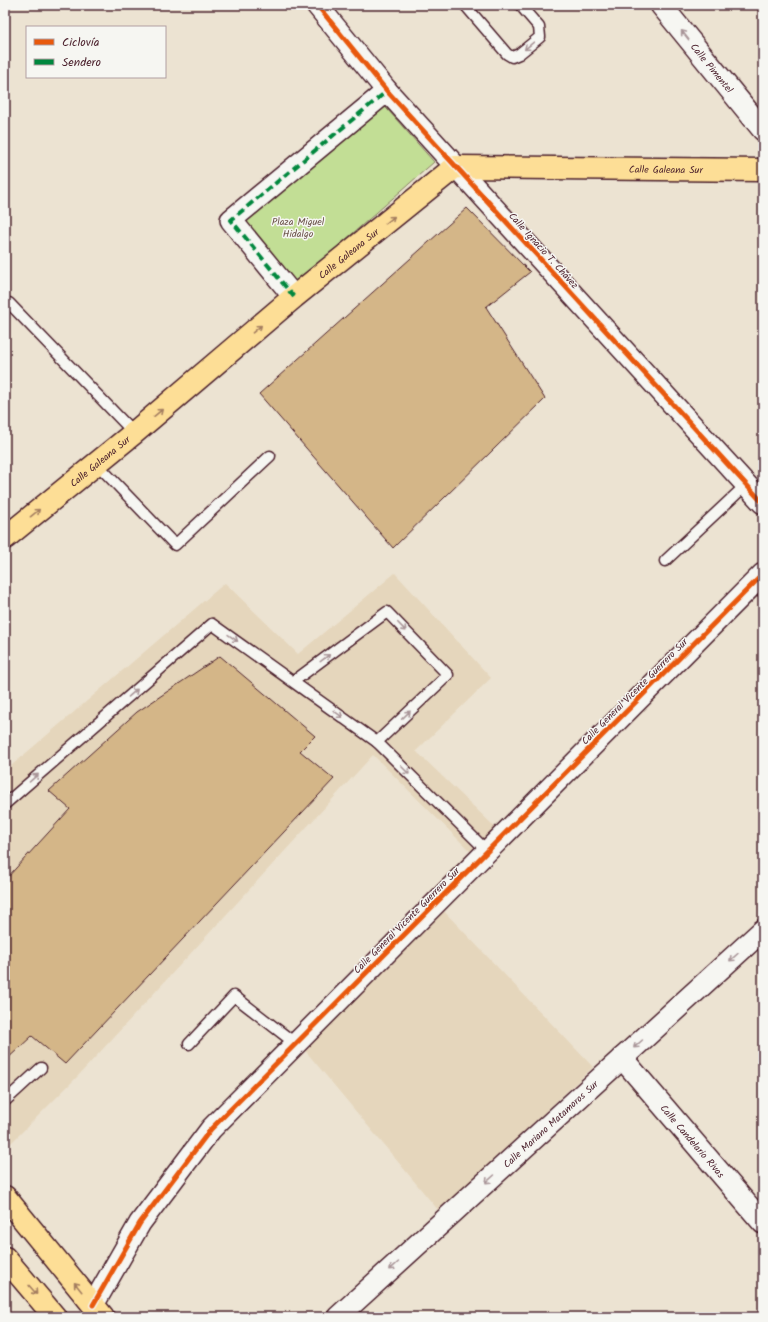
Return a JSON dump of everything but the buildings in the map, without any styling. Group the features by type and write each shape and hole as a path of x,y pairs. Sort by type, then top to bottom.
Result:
{"main road":[{"name":"Calle Galeana Sur","path":"5,538 97,464 294,297 455,167 763,170"},
{"path":"5,1198 98,1311"},
{"path":"5,1258 55,1317"}],"street":[{"name":"Calle Ignacio T. Chávez","path":"317,5 387,91 763,504"},
{"name":"Calle Pimentel","path":"661,5 763,130"},
{"path":"294,297 231,220 387,91"},
{"name":"Calle General Vicente Guerrero Sur","path":"98,1311 140,1224 211,1129 763,574"},
{"name":"Calle Mariano Matamoros Sur","path":"338,1317 622,1058 762,934"},
{"name":"Calle Candelario Rivas","path":"622,1058 763,1223"}],"lane":[{"path":"465,5 507,54 512,57 519,54 540,37 539,27 520,5"},
{"path":"9,303 134,433"},
{"path":"97,464 175,545 270,456"},
{"path":"665,561 746,485"},
{"path":"294,682 387,612 448,676 378,742"},
{"path":"5,804 212,624 378,742 487,851"},
{"path":"189,1044 234,996 296,1044"},
{"path":"5,1101 41,1068"}],"shaded area":[{"path":"395,573 491,678 416,751 497,829 473,854 373,755 78,1076 5,1149 5,771 225,583 298,654"},
{"path":"440,907 593,1067 439,1211 303,1048"}],"green space":[{"name":"Plaza Miguel Hidalgo","path":"380,101 434,162 294,285 240,224"}],"marked path":[{"path":"294,297 231,220 387,91"}],"cycle path":[{"path":"317,5 387,91 763,503"},
{"path":"93,1305 140,1223 211,1129 763,574"}]}
